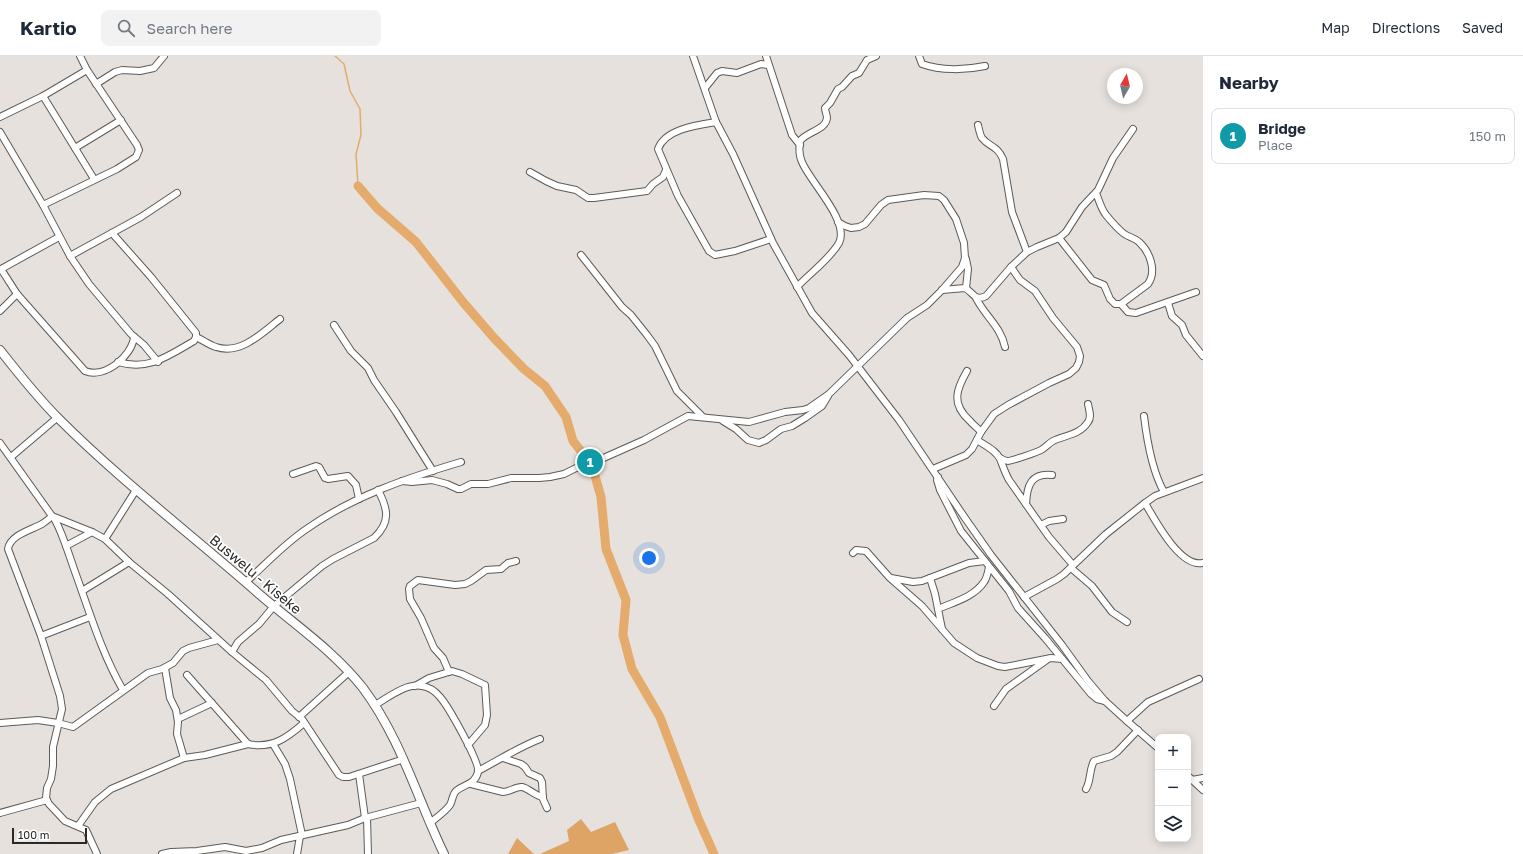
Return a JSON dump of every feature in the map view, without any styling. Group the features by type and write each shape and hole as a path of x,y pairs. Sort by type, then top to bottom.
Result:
{"main road":[{"name":"Buswelu - Kiseke","path":"0,350 58,417 136,490 313,638 348,672 375,705 387,723 404,759 421,803 444,854"}],"street":[{"path":"43,205 117,169 136,157 139,150 137,144 87,70 80,56"},
{"path":"96,84 115,72 122,70 140,71 154,68 164,56"},
{"path":"693,56 716,122 733,154 771,239 812,313 858,367 899,420 965,518 1088,681 1105,701 1155,745"},
{"path":"766,56 792,135 800,145"},
{"path":"797,287 830,254 839,242 841,230 837,216 801,161 800,145 802,138 817,130 826,122 827,117 825,108 835,92 842,87 848,79 858,73 867,60 876,56"},
{"path":"919,56 922,64 933,68 948,69 985,66"},
{"path":"705,88 717,73 722,71 737,73 761,64 768,65"},
{"path":"0,117 43,96 87,70"},
{"path":"43,96 94,179"},
{"path":"75,148 121,120"},
{"path":"716,122 698,124 685,128 660,142 658,149 678,196 711,253 717,256 735,252 771,239"},
{"path":"978,125 983,139 996,148 1003,159 1012,212 1027,252"},
{"path":"976,298 981,299 986,296 1011,267 1027,252 1059,238 1066,232 1082,207 1096,193 1113,158 1134,129"},
{"path":"0,132 43,205 70,256 89,284 134,336 149,350 158,362"},
{"path":"530,172 546,182 556,186 576,190 588,198 594,198 647,191 652,184 663,177 666,170"},
{"path":"70,256 141,217 177,193"},
{"path":"1059,238 1092,280 1104,285 1110,300 1115,304 1121,304 1148,284 1151,280 1152,270 1150,259 1139,242 1123,233 1106,215 1096,193"},
{"path":"838,222 851,228 859,227 865,224 881,205 888,200 924,195 939,196 944,200 956,219 964,243 965,258 968,269 966,288"},
{"path":"112,233 151,277 196,332 194,341 158,362 135,365 118,362"},
{"path":"59,237 0,268 18,294 85,371 97,374 108,370 129,350 133,344 134,336"},
{"path":"581,255 655,346 677,391 704,417"},
{"path":"402,481 412,482 432,480 461,489 471,484 488,484 511,478 550,477 564,474 584,464 599,460 644,440 688,416 749,422 785,412 803,410 829,394 907,318 927,305 962,267 965,258"},
{"path":"933,469 966,455 994,414 1049,383 1069,374 1076,368 1079,362 1080,356 1077,347 1053,318 1035,291 1020,280 1011,267"},
{"path":"942,290 966,288 976,298 986,315 998,330 1003,338 1005,347"},
{"path":"1121,304 1128,312 1132,313 1168,303 1196,292"},
{"path":"0,310 18,294"},
{"path":"1168,303 1172,316 1182,325 1186,335 1203,356"},
{"path":"196,337 217,348 240,346 252,341 280,319"},
{"path":"334,325 351,351 368,368 374,380 433,471"},
{"path":"966,371 957,390 957,402 964,415 981,432"},
{"path":"718,418 736,429 748,440 759,443 766,440 781,429 792,426 805,418 810,413 822,406 829,394"},
{"path":"1000,458 1009,461 1013,460 1039,451 1053,441 1075,433 1090,420 1088,404"},
{"path":"1144,416 1145,431 1156,475 1164,492"},
{"path":"11,457 58,417"},
{"path":"977,440 996,453 1000,458 1004,471 1040,525 1072,567 1092,586 1112,612 1127,622"},
{"path":"0,443 53,517 66,546 90,617 113,673 123,690"},
{"path":"246,582 306,529 331,512 378,490 460,462"},
{"path":"293,474 316,466 320,467 325,478 328,479 348,476 356,485 359,499"},
{"path":"1026,504 1027,488 1032,480 1045,475 1052,475"},
{"path":"938,477 938,484 961,531 1009,591 1018,608 1057,652 1091,694 1097,700 1105,701"},
{"path":"1024,597 1057,579 1072,567 1106,534 1144,503 1164,492 1203,478"},
{"path":"105,539 136,490"},
{"path":"232,652 238,642 259,624 274,606 322,566 379,534 386,520 386,508 378,490"},
{"path":"1144,503 1176,551 1196,564 1203,563"},
{"path":"53,517 92,532 105,539 218,640 266,680 292,711 300,717 339,775 349,777 404,759"},
{"path":"53,517 43,524 19,536 8,545 8,549 41,636 60,696 62,709 53,747 53,766 47,788 47,800 65,821 86,830 97,854"},
{"path":"1040,525 1055,519 1063,518"},
{"path":"66,546 92,532"},
{"path":"853,554 856,550 866,551 890,578 922,606 954,643 977,658 1005,667 1051,658 1062,659"},
{"path":"449,672 443,658 434,648 421,618 410,599 410,586 418,580 455,585 465,584 486,570 501,569 508,563 516,561"},
{"path":"890,578 913,582 922,581 969,563 985,561"},
{"path":"82,591 129,562"},
{"path":"938,609 965,598 978,590 985,581 989,567"},
{"path":"930,578 942,630"},
{"path":"41,636 90,617"},
{"path":"0,723 38,720 73,727 148,673 165,668 173,663 183,651 218,640"},
{"path":"994,706 1006,689 1051,658 1057,652"},
{"path":"165,668 168,691 178,719 177,734 184,758"},
{"path":"300,717 348,672"},
{"path":"415,686 429,678 449,672 456,672 483,683 486,688 487,715 485,725 468,745"},
{"path":"187,675 248,744"},
{"path":"1126,721 1148,702 1199,679"},
{"path":"375,705 403,689 415,686 423,686 428,688 440,697 478,764 478,771 471,784 457,790 448,806 430,823"},
{"path":"178,719 212,703"},
{"path":"78,826 94,802 111,789 184,758 205,755 248,744 273,744 294,732 304,723"},
{"path":"1086,789 1094,761 1111,756 1117,752 1138,730"},
{"path":"478,771 540,738"},
{"path":"273,744 286,764 290,779 301,836 297,854"},
{"path":"504,758 525,766 529,773 540,778 542,782 543,797 547,808"},
{"path":"359,774 366,818 368,854"},
{"path":"1191,778 1203,778"},
{"path":"1191,779 1203,790"},
{"path":"471,784 503,792 508,792 518,787 543,797"},
{"path":"0,813 47,800"},
{"path":"162,854 225,847 246,851 262,848 281,840 348,825 366,818 421,803"}],"shaded area":[{"path":"581,819 591,832 615,822 629,850 612,854 540,854 569,841 567,830"},
{"path":"517,838 534,854 508,854"}],"waterway":[{"path":"335,56 344,64 350,91 360,109 361,135 356,154 358,186"},
{"path":"358,186 377,208 416,242 463,302 494,338 524,369 545,386 566,417 573,441 592,465 601,497 606,549 626,600 623,635 632,669 660,717 698,818 714,854"}],"place":[{"name":"Bridge","path":"590,462"}]}
